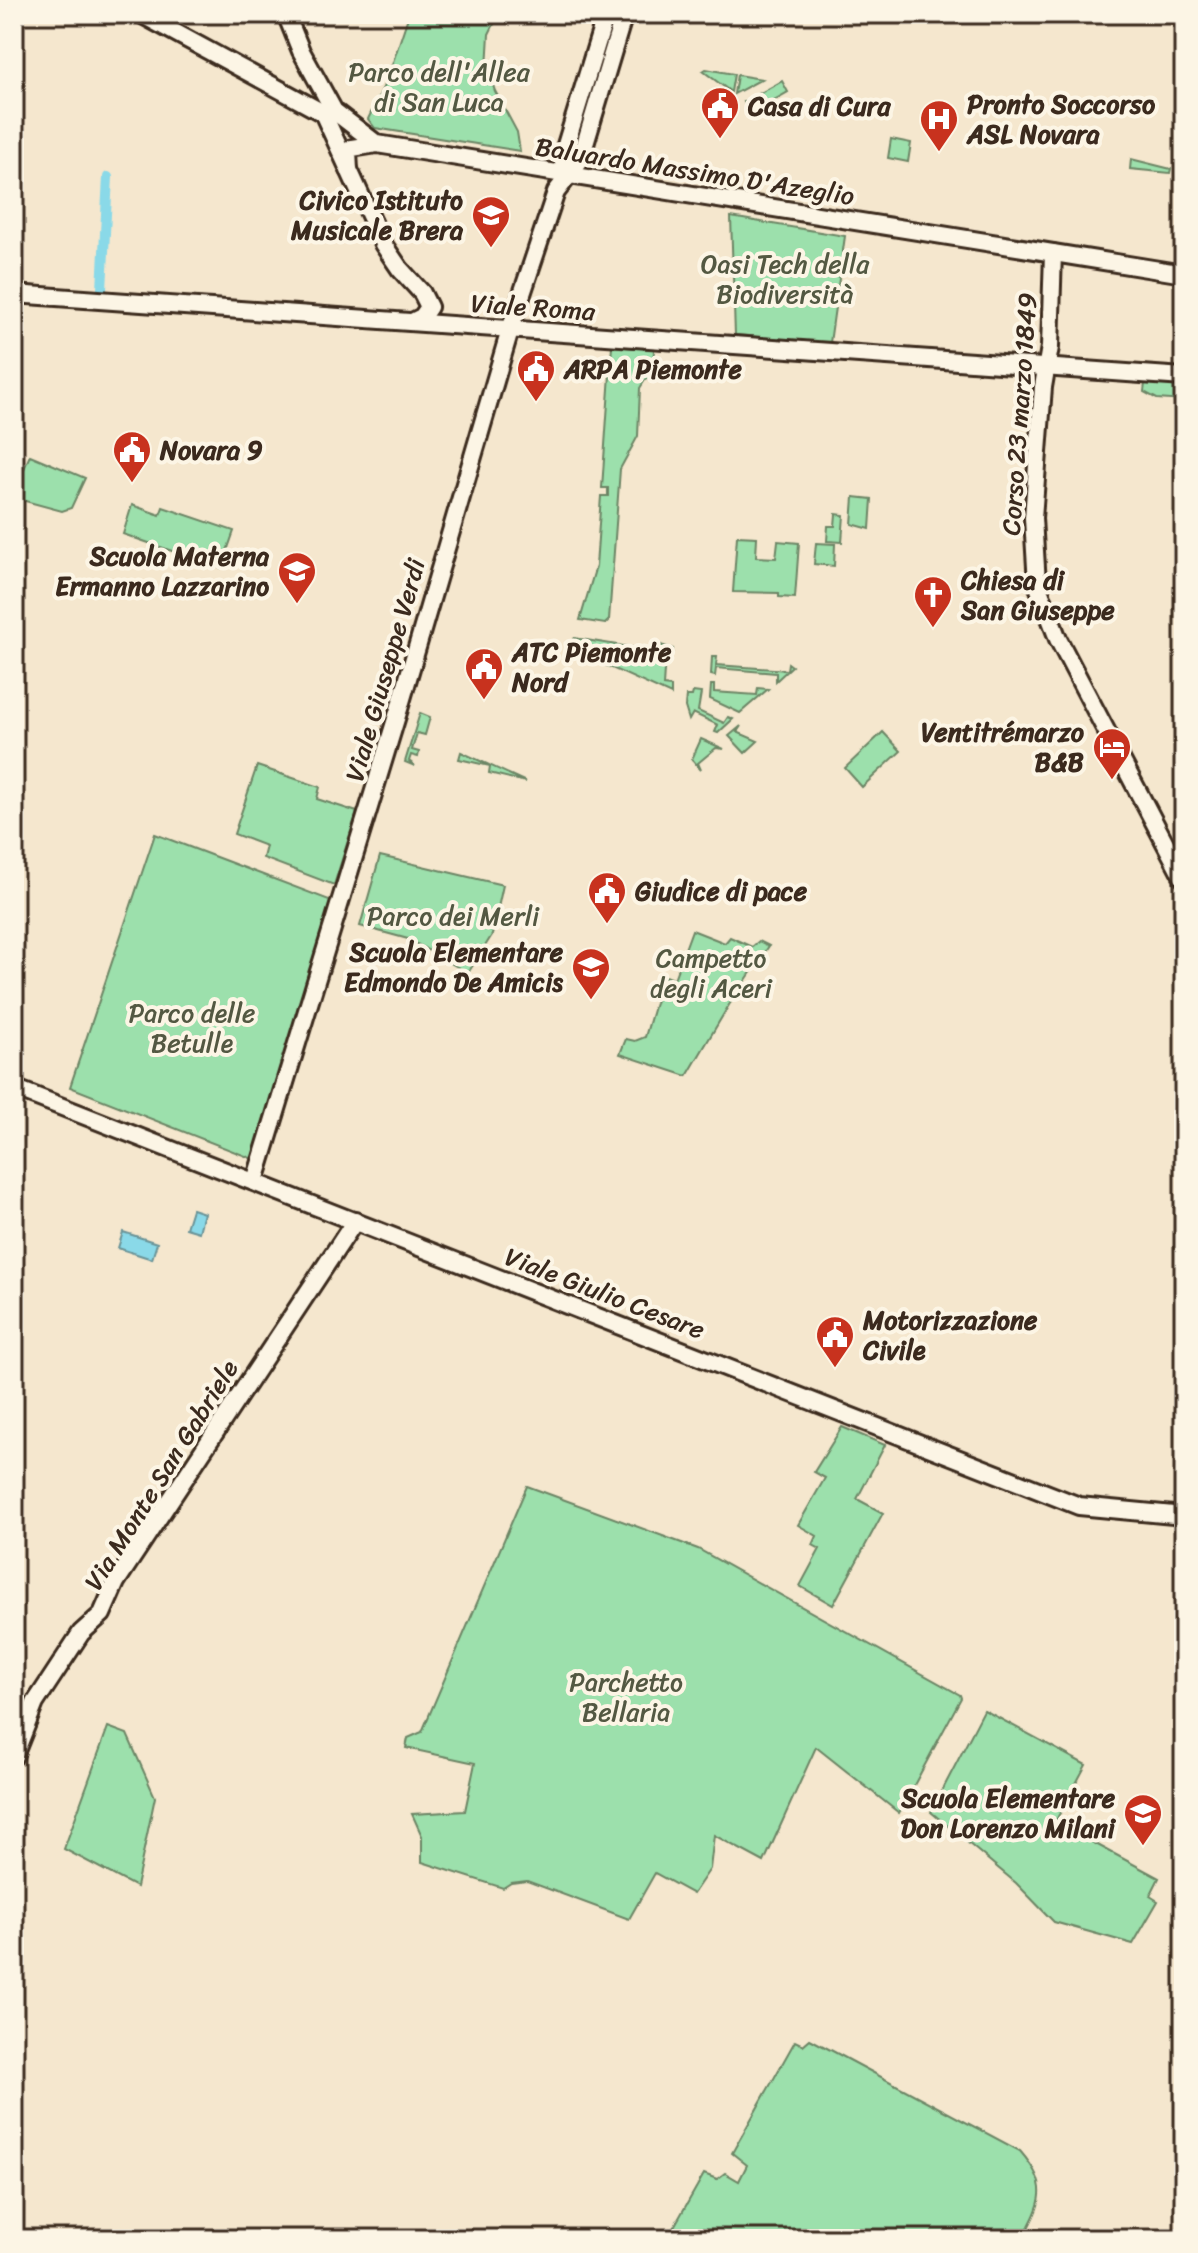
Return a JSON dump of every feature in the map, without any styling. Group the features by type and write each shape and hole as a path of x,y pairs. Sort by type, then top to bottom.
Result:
{"street":[{"path":"141,14 323,113 383,244 422,293 429,307 412,322"},
{"path":"286,14 301,51 334,111 377,144"},
{"path":"566,176 562,158 606,14"},
{"name":"Viale Giuseppe Verdi","path":"255,1181 385,757 510,330 556,192 579,162 624,14"},
{"path":"570,132 579,140 587,137"},
{"path":"349,170 348,152 352,148 377,144"},
{"name":"Baluardo Massimo D'Azeglio","path":"377,144 1184,274"},
{"name":"Corso 23 marzo 1849","path":"1053,253 1048,368 1043,387 1033,518 1037,584 1058,639 1184,879"},
{"path":"422,293 435,300 453,326"},
{"name":"Viale Roma","path":"14,294 1184,377"},
{"name":"Viale Giulio Cesare","path":"14,1088 1079,1506 1184,1516"},
{"name":"Via Monte San Gabriele","path":"14,1756 35,1703 81,1633 102,1614 116,1582 355,1221"}],"green space":[{"name":"Parco dell'Allea di San Luca","path":"409,14 499,14 489,34 487,68 495,91 517,132 520,151 375,128 368,119 388,77"},
{"path":"703,71 734,74 731,92"},
{"path":"737,75 762,79 734,94"},
{"path":"782,81 788,92 760,108 757,104 748,109 744,102"},
{"path":"891,139 911,143 908,162 888,158"},
{"path":"1131,159 1171,169 1170,173 1130,169"},
{"name":"Oasi Tech della Biodiversità","path":"731,217 845,236 830,343 735,335"},
{"path":"612,346 654,349 653,374 696,377 695,380 652,377 645,380 640,388 638,436 620,469 609,620 605,624 580,620 596,566 601,496 608,496 608,488 602,488"},
{"path":"1145,383 1184,386 1184,401 1157,399 1144,392"},
{"path":"30,455 85,478 71,508 62,511 14,498"},
{"path":"854,497 872,499 870,529 852,524"},
{"path":"132,505 160,515 163,507 234,531 221,568 123,534"},
{"path":"836,514 844,515 842,542 827,541 828,526 835,526"},
{"path":"737,536 757,537 756,557 776,558 778,541 799,543 795,598 779,597 779,593 733,592"},
{"path":"816,543 835,544 834,566 814,564"},
{"path":"574,638 660,652 661,645 673,649 672,654 665,654 663,686 671,687 671,695 572,650"},
{"path":"712,657 717,657 716,665 787,670 788,663 792,666 776,681 776,673 716,668 715,676 711,675"},
{"path":"711,685 714,685 714,692 757,695 758,688 768,689 740,713 710,699"},
{"path":"693,692 701,693 698,711 724,723 728,717 733,719 718,733 715,732 718,725 693,713 689,720 686,696 692,696"},
{"path":"420,713 430,717 425,735 417,733 412,750 419,752 418,757 411,755 409,761 415,766 405,762"},
{"path":"741,726 737,732 758,741 745,753 729,736"},
{"path":"883,732 901,751 862,787 845,768"},
{"path":"701,739 724,749 716,748 698,763 701,770 692,759"},
{"path":"461,752 526,782 489,773 490,766 459,759"},
{"path":"257,766 320,787 317,799 357,812 334,885 263,858 266,846 234,834"},
{"name":"Parco delle Betulle","path":"155,834 332,901 253,1159 70,1087"},
{"name":"Parco dei Merli","path":"380,856 503,885 492,935 468,973 408,939 360,926"},
{"name":"Campetto degli Aceri","path":"692,930 725,943 730,937 752,947 759,941 769,946 687,1076 620,1054 626,1039 635,1041 645,1037 660,986 665,976 674,979"},
{"path":"842,1427 885,1445 857,1499 883,1513 833,1605 800,1586 820,1549 813,1545 817,1536 798,1525 825,1478 814,1472"},
{"name":"Parchetto Bellaria","path":"527,1486 698,1549 960,1695 899,1813 816,1747 764,1862 714,1835 710,1869 693,1894 655,1873 629,1919 527,1881 511,1883 503,1888 422,1862 422,1836 412,1814 465,1811 475,1763 406,1748 408,1738 422,1732"},
{"path":"984,1710 1086,1765 1055,1822 1159,1878 1150,1896 1158,1901 1133,1944 1054,1922 1016,1883 931,1812"},
{"path":"108,1727 127,1734 155,1797 136,1887 64,1849"},
{"path":"810,2039 1020,2151 1036,2174 1040,2194 1035,2214 1022,2239 667,2239 704,2174 717,2179 725,2173 739,2181 747,2165 732,2153 795,2041 803,2045"}],"water":[{"path":"192,1209 204,1213 199,1232 186,1228"},
{"path":"123,1232 157,1243 152,1259 118,1248"}],"waterway":[{"path":"102,289 108,177"}],"place":[{"name":"Casa di Cura","path":"720,140"},
{"name":"Pronto Soccorso ASL Novara","path":"939,153"},
{"name":"Civico Istituto Musicale Brera","path":"491,249"},
{"name":"ARPA Piemonte","path":"536,403"},
{"name":"Novara 9","path":"132,484"},
{"name":"Scuola Materna Ermanno Lazzarino","path":"297,605"},
{"name":"Chiesa di San Giuseppe","path":"933,629"},
{"name":"ATC Piemonte Nord","path":"484,701"},
{"name":"Ventitrémarzo B&B","path":"1112,781"},
{"name":"Giudice di pace","path":"607,925"},
{"name":"Scuola Elementare Edmondo De Amicis","path":"591,1001"},
{"name":"Motorizzazione Civile","path":"835,1369"},
{"name":"Scuola Elementare Don Lorenzo Milani","path":"1143,1847"}]}
